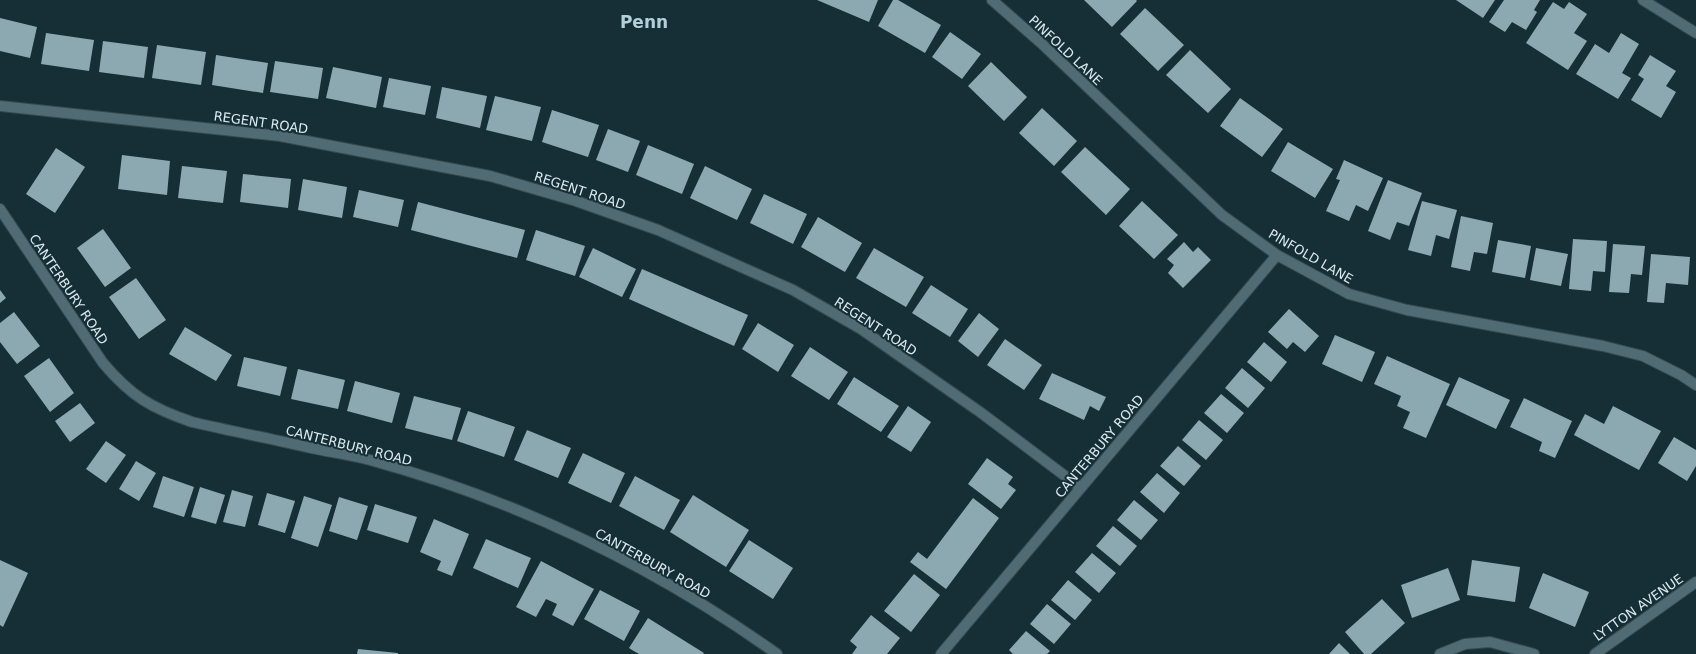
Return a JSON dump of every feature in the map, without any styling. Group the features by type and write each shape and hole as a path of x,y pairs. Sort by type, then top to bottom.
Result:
{"street":[{"name":"PINFOLD LANE","path":"992,0 1041,43 1222,215 1277,255 1349,294 1407,310 1603,346 1643,356 1681,375 1696,385"},
{"path":"1643,0 1696,33"},
{"name":"REGENT ROAD","path":"0,106 280,136 490,176 591,207 658,230 800,294 861,329 980,412 1081,488"},
{"name":"CANTERBURY ROAD","path":"0,209 102,363 119,382 138,398 164,413 192,422 369,460 422,476 556,526 648,572 738,626 777,654"},
{"name":"CANTERBURY ROAD","path":"941,654 1277,255"},
{"name":"LYTTON AVENUE","path":"1595,654 1696,582"},
{"path":"1440,654 1465,644 1490,642 1534,654"}],"building":[{"path":"817,0 878,0 869,22"},
{"path":"893,0 898,0 941,25 925,53 878,26"},
{"path":"1084,0 1136,0 1137,1 1112,27"},
{"path":"1456,0 1495,0 1483,18"},
{"path":"1504,0 1540,0 1534,10 1537,12 1526,30 1512,22 1505,32 1489,22"},
{"path":"1553,2 1564,9 1569,2 1587,14 1574,33 1587,41 1568,70 1526,43"},
{"path":"1145,8 1184,45 1158,71 1120,34"},
{"path":"0,18 37,27 30,58 0,51"},
{"path":"950,32 981,54 962,79 932,57"},
{"path":"46,33 94,40 89,71 41,64"},
{"path":"1621,33 1639,44 1622,73 1631,78 1618,99 1576,74 1595,44 1609,53"},
{"path":"103,41 148,47 144,78 99,72"},
{"path":"157,45 206,52 201,85 152,78"},
{"path":"1190,50 1231,89 1208,113 1166,75"},
{"path":"216,55 268,63 263,93 212,85"},
{"path":"1650,55 1676,71 1666,86 1676,92 1661,118 1631,100 1644,79 1638,75"},
{"path":"275,61 323,68 318,99 270,92"},
{"path":"991,62 1027,97 1004,121 968,86"},
{"path":"333,67 382,77 376,108 326,98"},
{"path":"389,78 431,86 425,115 383,107"},
{"path":"442,87 487,96 480,128 436,118"},
{"path":"495,96 541,107 532,141 486,130"},
{"path":"1240,98 1283,129 1262,157 1220,126"},
{"path":"1042,108 1077,141 1054,166 1019,133"},
{"path":"552,110 599,125 588,157 542,142"},
{"path":"608,129 640,141 628,172 596,160"},
{"path":"1288,142 1333,169 1315,198 1271,171"},
{"path":"648,145 694,164 682,194 636,175"},
{"path":"1085,147 1130,189 1106,215 1061,172"},
{"path":"56,148 85,167 55,213 26,194"},
{"path":"122,155 170,161 167,195 118,189"},
{"path":"1344,160 1383,178 1368,211 1356,205 1349,221 1326,211 1340,180 1336,179"},
{"path":"182,166 227,171 223,203 178,198"},
{"path":"705,166 752,189 737,220 690,198"},
{"path":"243,174 291,179 288,208 240,202"},
{"path":"303,179 347,187 342,218 298,210"},
{"path":"1388,180 1422,193 1409,226 1397,222 1390,240 1368,231"},
{"path":"359,190 404,200 398,227 353,217"},
{"path":"764,194 807,214 793,244 750,223"},
{"path":"1142,201 1178,235 1154,259 1119,226"},
{"path":"1422,201 1457,210 1449,239 1436,235 1431,256 1408,250"},
{"path":"418,202 525,230 517,258 411,230"},
{"path":"1461,216 1493,223 1487,254 1474,252 1470,271 1451,267"},
{"path":"818,217 862,243 845,272 801,247"},
{"path":"103,229 131,268 105,287 77,248"},
{"path":"536,230 585,246 575,276 526,260"},
{"path":"1573,239 1607,241 1605,272 1593,271 1591,291 1569,289"},
{"path":"1498,240 1531,246 1525,278 1492,272"},
{"path":"1184,242 1193,252 1198,247 1211,260 1183,288 1168,273 1174,265 1167,259"},
{"path":"1613,244 1645,246 1642,275 1631,274 1629,293 1609,292"},
{"path":"593,248 636,269 622,297 579,277"},
{"path":"874,248 924,277 906,307 856,278"},
{"path":"1536,248 1568,254 1561,286 1530,280"},
{"path":"1651,254 1690,257 1688,285 1666,283 1664,303 1647,302"},
{"path":"642,269 748,315 734,346 629,299"},
{"path":"136,278 166,320 139,339 109,297"},
{"path":"931,285 968,309 950,337 912,313"},
{"path":"0,290 6,298 0,303"},
{"path":"1289,309 1319,336 1305,352 1293,342 1287,349 1268,332"},
{"path":"14,312 40,346 17,364 0,342 0,323"},
{"path":"979,313 999,329 978,357 958,341"},
{"path":"758,323 794,345 778,372 742,349"},
{"path":"185,327 232,355 216,381 169,354"},
{"path":"1335,335 1375,352 1362,382 1322,364"},
{"path":"1005,339 1042,365 1024,390 987,365"},
{"path":"1264,342 1287,362 1271,382 1247,362"},
{"path":"810,347 848,372 829,400 791,376"},
{"path":"1387,356 1450,384 1426,438 1403,428 1410,412 1397,406 1401,396 1374,384"},
{"path":"244,357 287,367 280,396 237,386"},
{"path":"49,358 74,393 50,412 24,376"},
{"path":"1242,368 1265,388 1248,408 1225,388"},
{"path":"298,369 345,380 338,409 291,399"},
{"path":"1052,373 1106,397 1099,411 1090,406 1084,420 1039,399"},
{"path":"854,377 899,406 881,432 837,404"},
{"path":"1459,377 1510,400 1496,429 1446,405"},
{"path":"355,381 400,393 392,423 347,411"},
{"path":"1221,394 1244,413 1227,433 1204,413"},
{"path":"414,396 461,408 452,440 405,428"},
{"path":"1524,398 1572,421 1555,458 1539,451 1542,442 1510,427"},
{"path":"80,403 95,423 70,442 55,421"},
{"path":"908,406 931,422 911,452 887,437"},
{"path":"1613,406 1661,431 1639,470 1574,435 1585,414 1604,424"},
{"path":"468,411 515,427 504,457 457,441"},
{"path":"1199,420 1223,440 1206,460 1182,440"},
{"path":"527,430 571,448 558,478 514,460"},
{"path":"1674,437 1696,450 1696,466 1687,481 1658,463"},
{"path":"106,441 126,455 106,483 86,469"},
{"path":"1178,446 1201,466 1184,486 1160,466"},
{"path":"583,453 625,473 611,503 568,483"},
{"path":"987,458 1013,477 1008,484 1016,490 1001,509 968,484"},
{"path":"136,461 156,473 139,501 119,489"},
{"path":"1157,473 1180,493 1164,513 1140,492"},
{"path":"163,476 194,487 184,517 153,507"},
{"path":"635,476 680,500 664,530 619,506"},
{"path":"200,487 225,495 216,524 191,517"},
{"path":"232,490 253,496 245,527 223,522"},
{"path":"267,493 295,501 285,533 258,525"},
{"path":"693,495 749,530 726,567 670,532"},
{"path":"304,496 332,505 318,547 291,538"},
{"path":"339,497 368,506 357,540 329,531"},
{"path":"973,498 999,518 946,589 910,562 918,552 927,559"},
{"path":"1134,500 1158,520 1141,540 1117,520"},
{"path":"375,504 417,517 408,543 367,530"},
{"path":"434,519 469,534 452,576 437,570 441,561 420,552"},
{"path":"1113,526 1137,546 1120,566 1096,546"},
{"path":"486,539 531,558 518,588 473,568"},
{"path":"749,540 793,568 773,599 729,571"},
{"path":"1092,553 1116,573 1099,593 1075,572"},
{"path":"0,560 28,573 3,627 0,625"},
{"path":"1472,560 1520,567 1515,602 1467,595"},
{"path":"541,561 594,589 573,626 552,615 557,604 546,599 536,617 516,607"},
{"path":"1448,568 1460,600 1412,618 1401,585"},
{"path":"1543,573 1589,592 1575,627 1529,608"},
{"path":"914,574 940,595 911,632 884,611"},
{"path":"1068,580 1092,600 1075,620 1051,600"},
{"path":"600,590 640,611 624,641 584,619"},
{"path":"1382,599 1405,623 1371,654 1364,654 1345,632"},
{"path":"1047,604 1071,624 1054,644 1030,624"},
{"path":"871,615 900,638 887,654 852,654 857,647 850,641"},
{"path":"648,618 704,653 639,654 632,650 629,648"},
{"path":"1026,631 1050,651 1047,654 1013,654 1009,650"},
{"path":"1339,643 1350,654 1329,654"},
{"path":"358,649 398,653 398,654 357,654"}],"district":[{"name":"Penn","path":"644,22"}]}
